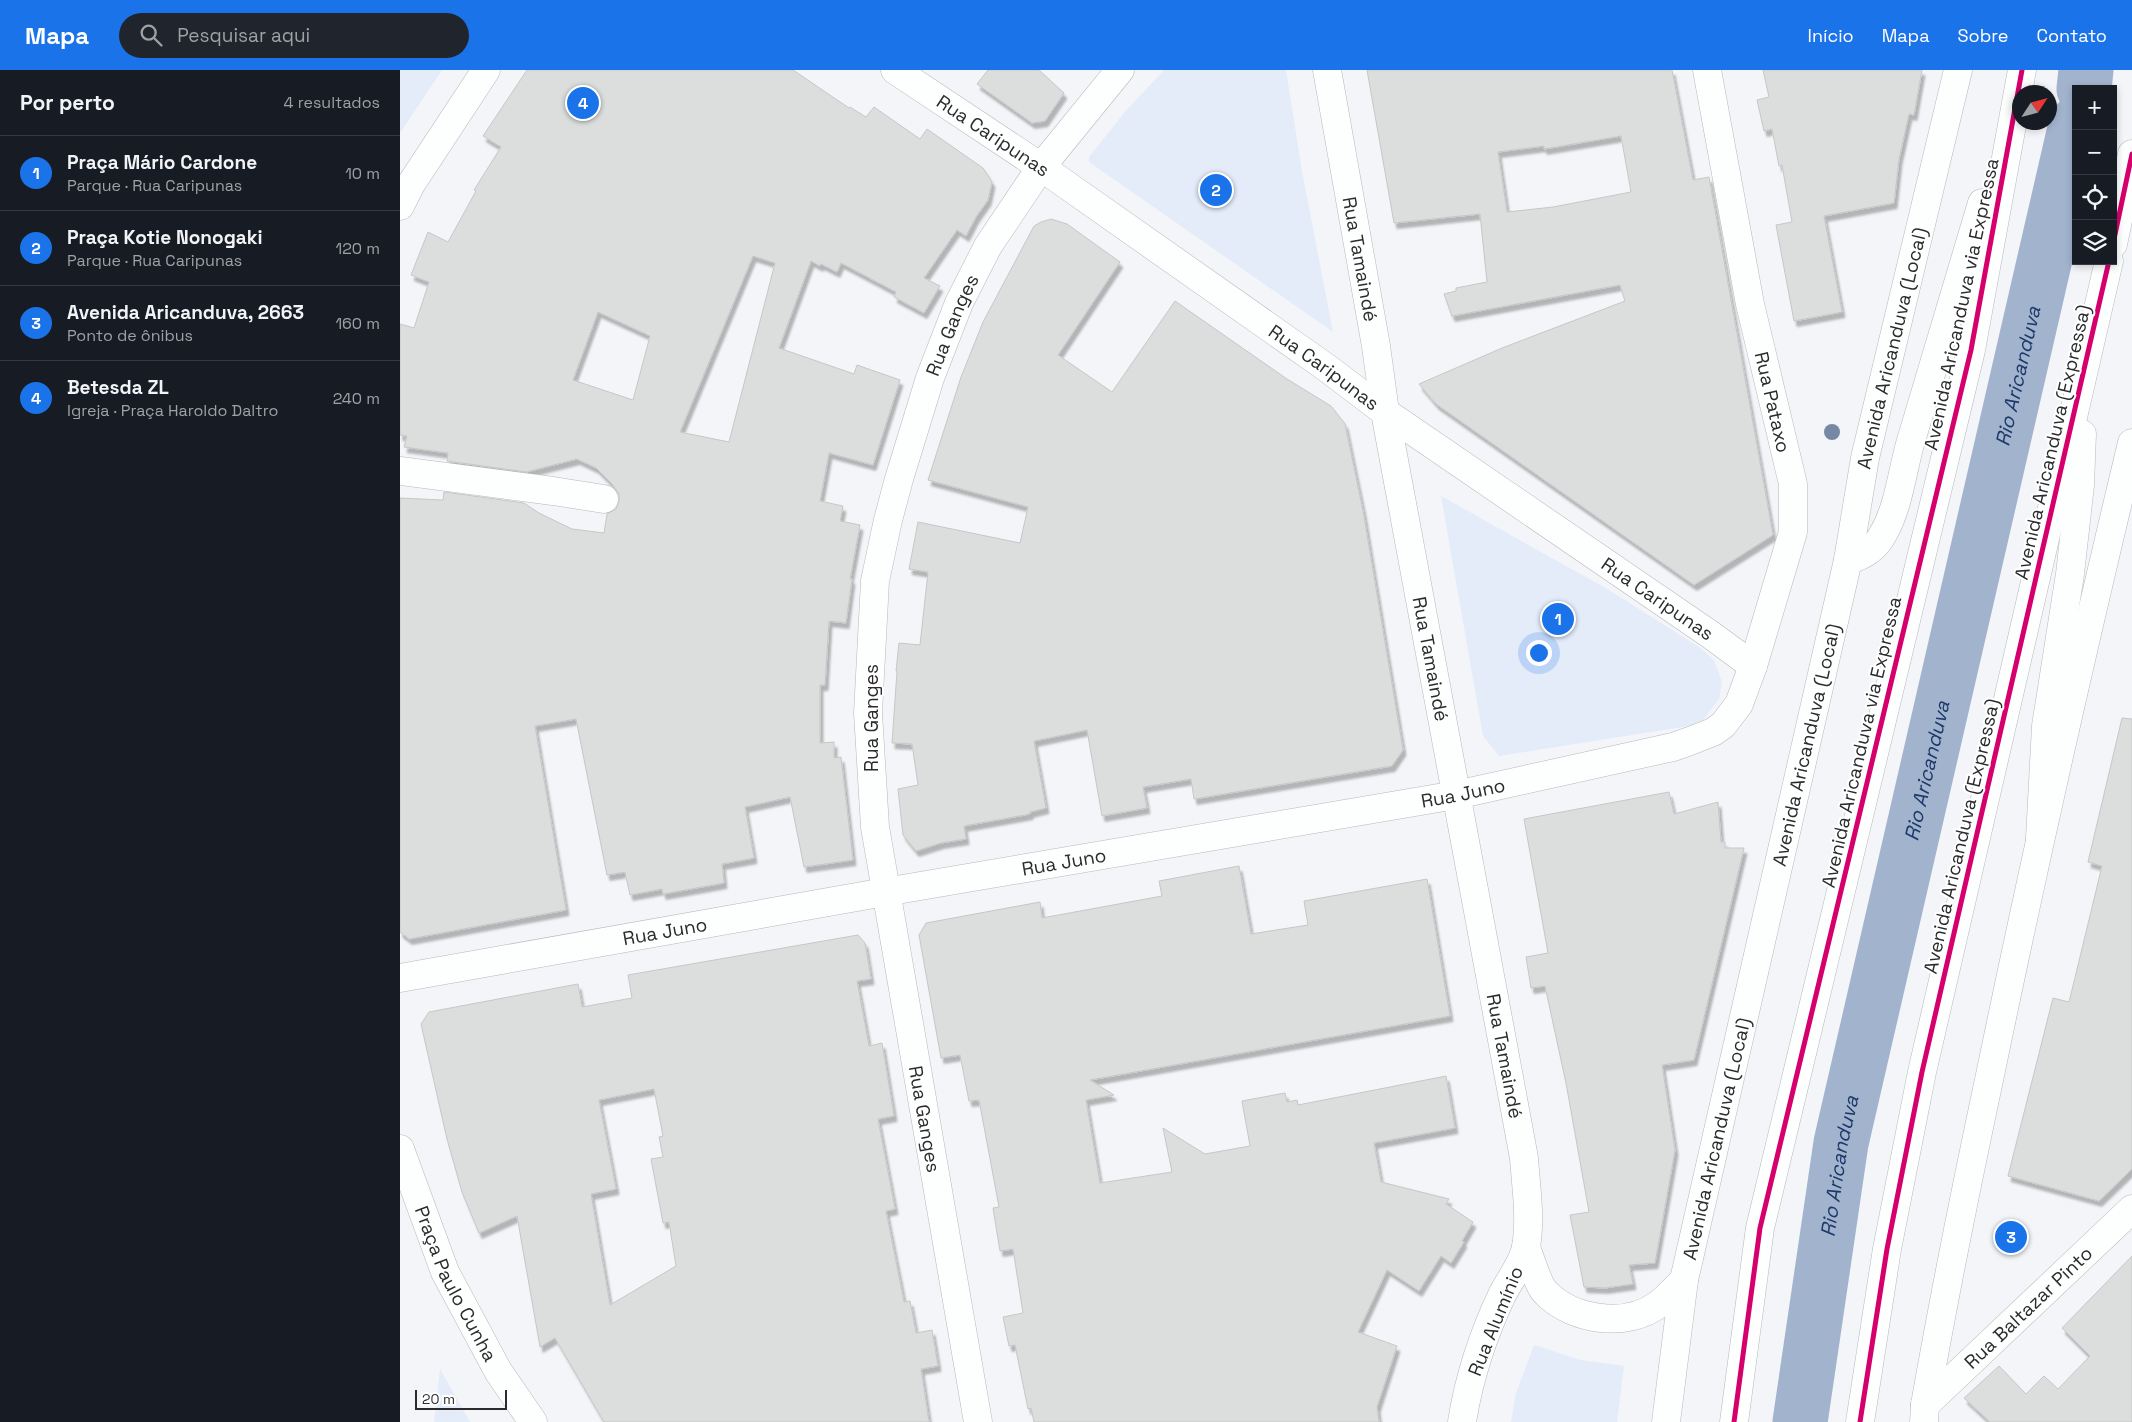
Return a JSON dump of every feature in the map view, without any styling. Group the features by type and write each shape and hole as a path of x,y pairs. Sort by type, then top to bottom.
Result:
{"main road":[{"path":"400,206 416,176 486,70"},
{"name":"Rua Caripunas","path":"895,70 1041,167 1326,368 1384,412 1711,635 1753,666"},
{"name":"Rua Ganges","path":"978,1422 874,827 868,712 875,581 888,520 930,378 959,303 988,246 1041,167 1120,70"},
{"name":"Rua Tamaindé","path":"1327,70 1374,337 1384,412 1442,711 1524,1158 1528,1208 1526,1248"},
{"name":"Rua Pataxo","path":"1707,70 1750,304 1793,484 1793,532 1753,666 1739,704 1722,725"},
{"name":"Avenida Aricanduva (Local)","path":"1666,1422 1684,1280 1848,560 1865,458 1958,70"},
{"path":"1848,560 1865,554 1872,549 1884,534 1893,514 1906,460 2021,74"},
{"name":"Avenida Aricanduva via Expressa","path":"1734,1422 1760,1228 1971,350 2021,74"},
{"path":"2117,225 2132,154"},
{"name":"Avenida Aricanduva (Expressa)","path":"1860,1422 1887,1249 1922,1072 2108,265"},
{"path":"2040,838 2046,726 2061,638 2080,485 2084,372"},
{"path":"1924,1413 1946,1285 2040,838 2070,700 2132,443"},
{"path":"400,471 604,499"},
{"name":"Rua Juno","path":"400,978 885,892 1456,795 1673,747 1713,732 1722,725"},
{"name":"Praça Paulo Cunha","path":"400,1206 401,1153"},
{"name":"Praça Paulo Cunha","path":"401,1153 445,1272 498,1371 533,1422"},
{"name":"Rua Baltazar Pinto","path":"1924,1413 2132,1208"},
{"name":"Rua Alumínio","path":"1526,1248 1544,1292 1566,1308 1596,1318 1629,1318 1658,1305 1684,1280"},
{"name":"Rua Alumínio","path":"1462,1422 1467,1389 1484,1336 1502,1294 1526,1248"}],"shaded area":[{"path":"400,70 442,70 400,133"},
{"path":"1164,70 1286,70 1302,171 1333,332 1089,162 1089,157 1124,113"},
{"path":"1441,496 1609,590 1699,647 1714,660 1722,682 1719,699 1703,720 1689,726 1499,756 1483,736"},
{"path":"1534,1345 1581,1360 1624,1366 1617,1422 1511,1422 1516,1393"},
{"path":"440,1369 470,1422 434,1422"}],"building":[{"path":"527,70 793,70 849,108 866,117 874,107 920,139 927,129 983,168 992,182 988,200 966,236 957,230 924,278 940,286 924,313 894,297 896,292 841,263 837,272 811,261 779,348 854,374 857,365 900,380 873,465 829,453 820,501 843,506 840,521 860,525 850,579 852,579 846,623 829,621 825,685 820,685 820,743 834,742 834,758 841,757 853,860 804,867 790,797 745,807 754,858 722,864 724,883 663,894 662,889 630,895 625,872 607,875 576,719 535,726 566,910 409,939 400,932 400,498 443,500 444,492 524,503 539,513 572,529 604,533 607,514 616,509 619,501 619,494 613,485 596,468 577,459 526,472 447,461 448,453 404,447 407,436 400,435 400,324 414,328 429,282 411,275 428,232 448,242 476,191 474,190 501,147 483,136","holes":["753,256 775,263 729,442 680,432","598,312 650,336 633,400 573,380"]},
{"path":"988,70 1039,70 1064,93 1045,121 1032,123 977,84"},
{"path":"1367,70 1672,70 1693,180 1709,177 1773,535 1694,585 1436,404 1419,384 1502,348 1625,301 1620,285 1452,316 1444,294 1456,291 1456,288 1487,282 1480,214 1394,223","holes":["1621,136 1631,192 1553,207 1507,212 1498,152 1544,146 1544,149"]},
{"path":"1763,70 1922,70 1914,115 1909,114 1899,159 1894,203 1824,216 1842,312 1794,321 1776,225 1792,222 1782,165 1779,166 1772,129 1764,131 1757,100 1769,97"},
{"path":"1051,219 1067,224 1120,262 1058,355 1112,392 1175,301 1287,379 1331,406 1345,424 1363,511 1403,750 1392,766 1194,799 1191,779 1143,787 1147,808 1102,816 1087,730 1034,741 1046,808 1030,812 1030,814 964,826 966,839 941,843 916,851 903,835 898,789 918,785 912,744 892,743 899,643 920,645 928,572 909,569 918,522 1020,543 1028,507 928,480 961,377 983,322 1034,226"},
{"path":"2122,718 2132,719 2132,1169 2099,1201 2008,1176 2053,998 2069,1002 2102,866 2088,862"},
{"path":"1669,792 1674,814 1718,802 1721,842 1725,842 1725,848 1744,848 1694,1060 1662,1065 1675,1150 1655,1263 1629,1265 1633,1284 1605,1288 1584,1287 1570,1215 1589,1212 1566,1083 1545,986 1531,988 1526,957 1548,953 1524,819"},
{"path":"1239,866 1251,934 1308,925 1304,901 1427,879 1450,1016 1090,1080 1114,1095 1086,1100 1100,1183 1172,1172 1163,1128 1205,1154 1250,1146 1242,1101 1285,1093 1287,1102 1297,1100 1298,1105 1446,1076 1455,1128 1374,1143 1381,1182 1449,1199 1446,1204 1473,1222 1462,1241 1464,1242 1451,1263 1441,1256 1419,1291 1387,1270 1358,1332 1397,1346 1377,1407 1379,1422 1034,1422 1031,1408 1028,1409 1015,1345 1009,1346 1003,1317 1023,1313 1013,1249 1000,1251 993,1208 999,1207 979,1100 969,1101 960,1055 941,1058 919,935 926,923 1040,902 1042,918 1162,896 1159,881"},
{"path":"858,935 865,943 871,979 857,981 869,1046 882,1043 894,1116 878,1119 895,1209 886,1211 904,1302 910,1301 916,1333 932,1330 938,1366 921,1369 929,1422 604,1422 555,1338 540,1347 517,1216 479,1233 462,1192 447,1139 421,1024 429,1012 578,984 582,1007 632,998 628,975","holes":["654,1089 663,1136 659,1137 663,1157 651,1159 663,1223 669,1222 676,1266 610,1305 591,1194 616,1189 599,1100"]},
{"path":"2132,1256 2132,1422 1990,1422 1964,1398 1999,1366 2026,1394 2044,1376 2058,1389 2090,1356 2062,1328"}],"waterway":[{"name":"Rio Aricanduva","path":"2084,85 2086,70"},
{"name":"Rio Aricanduva","path":"1800,1422 1841,1143 2075,130"}],"cycle path":[{"path":"1734,1422 1760,1228 1971,350 2022,70"},
{"path":"2117,225 2132,154"},
{"path":"1860,1422 1887,1249 1922,1072 2108,265"}],"place":[{"name":"Betesda ZL","path":"583,103"},
{"name":"Praça Kotie Nonogaki","path":"1216,190"},
{"name":"Praça Mário Cardone","path":"1558,619"},
{"name":"Avenida Aricanduva, 2663","path":"2011,1237"}]}
